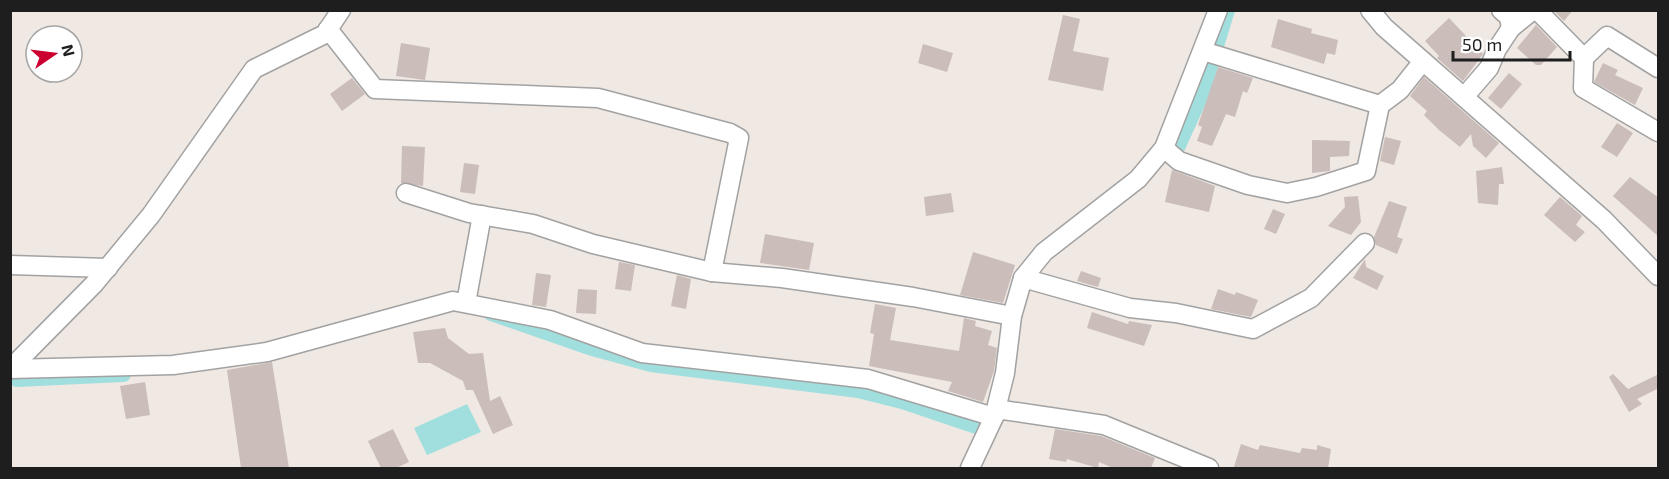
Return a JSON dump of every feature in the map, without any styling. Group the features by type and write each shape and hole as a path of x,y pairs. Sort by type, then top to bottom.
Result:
{"street":[{"path":"10,369 108,268 151,215 254,69 324,34 341,10"},
{"path":"970,468 995,413 1005,373 1012,316 1023,278 1044,252 1138,180 1164,148 1209,53 1218,10"},
{"path":"1370,10 1464,97 1604,220 1659,276"},
{"path":"1501,10 1509,17 1511,28"},
{"path":"1464,97 1489,68 1497,49 1511,28 1535,10 1584,58"},
{"path":"328,29 375,89 597,98 730,133 739,138 712,272"},
{"path":"1659,68 1607,36 1584,58 1583,88 1659,132"},
{"path":"1209,53 1380,105"},
{"path":"1164,148 1179,161 1248,185 1287,193 1316,187 1366,171 1380,105 1400,90 1424,61"},
{"path":"406,193 482,215 533,224 593,244 712,272 782,278 913,297 1012,316"},
{"path":"466,303 482,215"},
{"path":"1023,278 1130,308 1176,314 1253,329 1311,298 1365,243"},
{"path":"10,265 108,268"},
{"path":"10,369 173,365 267,352 453,301 550,320 642,352 868,379 995,413 1104,425 1209,468"}],"water":[{"path":"467,404 481,432 427,455 414,428"}],"building":[{"path":"1553,10 1573,10 1564,21"},
{"path":"1063,15 1080,19 1073,51 1109,58 1103,91 1048,80"},
{"path":"1449,18 1483,54 1463,81 1437,58 1439,56 1425,41"},
{"path":"1278,19 1312,29 1311,33 1338,40 1335,55 1327,53 1324,64 1271,47"},
{"path":"1536,25 1557,47 1541,65 1536,65 1517,48"},
{"path":"401,43 430,48 425,80 396,76"},
{"path":"923,44 953,53 947,72 918,63"},
{"path":"1603,63 1618,70 1615,75 1643,88 1635,105 1594,82"},
{"path":"1218,67 1253,78 1247,93 1243,91 1235,117 1226,114 1212,146 1197,141 1202,127 1198,125"},
{"path":"1509,73 1522,84 1501,109 1488,98"},
{"path":"1424,77 1499,143 1486,158 1473,146 1471,134 1460,147 1424,115 1427,111 1410,96"},
{"path":"352,78 365,94 342,111 330,94"},
{"path":"1617,123 1633,133 1617,157 1601,147"},
{"path":"1385,137 1401,141 1394,165 1380,161"},
{"path":"1312,140 1350,141 1349,156 1330,157 1330,171 1312,173"},
{"path":"402,146 425,147 423,186 401,183"},
{"path":"464,163 479,165 475,194 460,192"},
{"path":"1502,167 1504,184 1499,184 1498,205 1478,203 1476,171"},
{"path":"1172,170 1215,186 1209,212 1165,202"},
{"path":"1630,177 1659,198 1659,237 1613,196"},
{"path":"951,193 954,212 926,216 924,197"},
{"path":"1358,196 1361,222 1351,235 1328,226 1345,207 1344,197"},
{"path":"1560,197 1582,216 1576,225 1585,232 1575,242 1544,215"},
{"path":"1389,201 1407,207 1397,237 1403,239 1397,254 1376,245 1374,237"},
{"path":"1273,209 1285,214 1276,234 1264,229"},
{"path":"765,234 814,243 809,270 760,263"},
{"path":"973,252 1015,265 1003,303 960,295"},
{"path":"1365,259 1366,267 1384,276 1377,290 1353,278"},
{"path":"619,262 635,265 631,291 615,289"},
{"path":"1081,271 1101,278 1098,287 1077,281"},
{"path":"536,273 551,275 546,307 532,305"},
{"path":"677,275 691,279 686,309 671,306"},
{"path":"578,289 597,290 596,314 576,313"},
{"path":"1218,289 1235,295 1236,292 1258,300 1251,317 1211,309"},
{"path":"875,304 896,308 890,340 959,351 964,318 976,321 975,326 992,331 988,345 997,348 994,371 983,402 948,391 952,382 869,366 874,334 870,333"},
{"path":"1092,312 1128,324 1129,321 1152,325 1144,346 1087,328"},
{"path":"445,328 448,338 469,354 483,353 490,401 500,396 513,425 493,434 473,390 466,390 463,381 430,363 418,363 413,332"},
{"path":"272,362 289,468 241,468 227,370"},
{"path":"1613,374 1628,389 1659,374 1659,388 1637,399 1642,404 1629,412 1609,377"},
{"path":"145,382 150,415 126,419 120,386"},
{"path":"393,429 409,462 396,468 381,468 368,441"},
{"path":"1055,429 1101,436 1155,458 1151,468 1113,468 1099,462 1098,468 1067,459 1066,462 1049,459"},
{"path":"1241,444 1258,450 1260,445 1300,453 1302,448 1317,450 1317,445 1331,449 1328,468 1234,467"}],"waterway":[{"path":"1176,150 1201,95 1227,10"},
{"path":"491,313 589,347 651,364 858,390 902,401 976,426"},
{"path":"17,379 123,374"}]}
